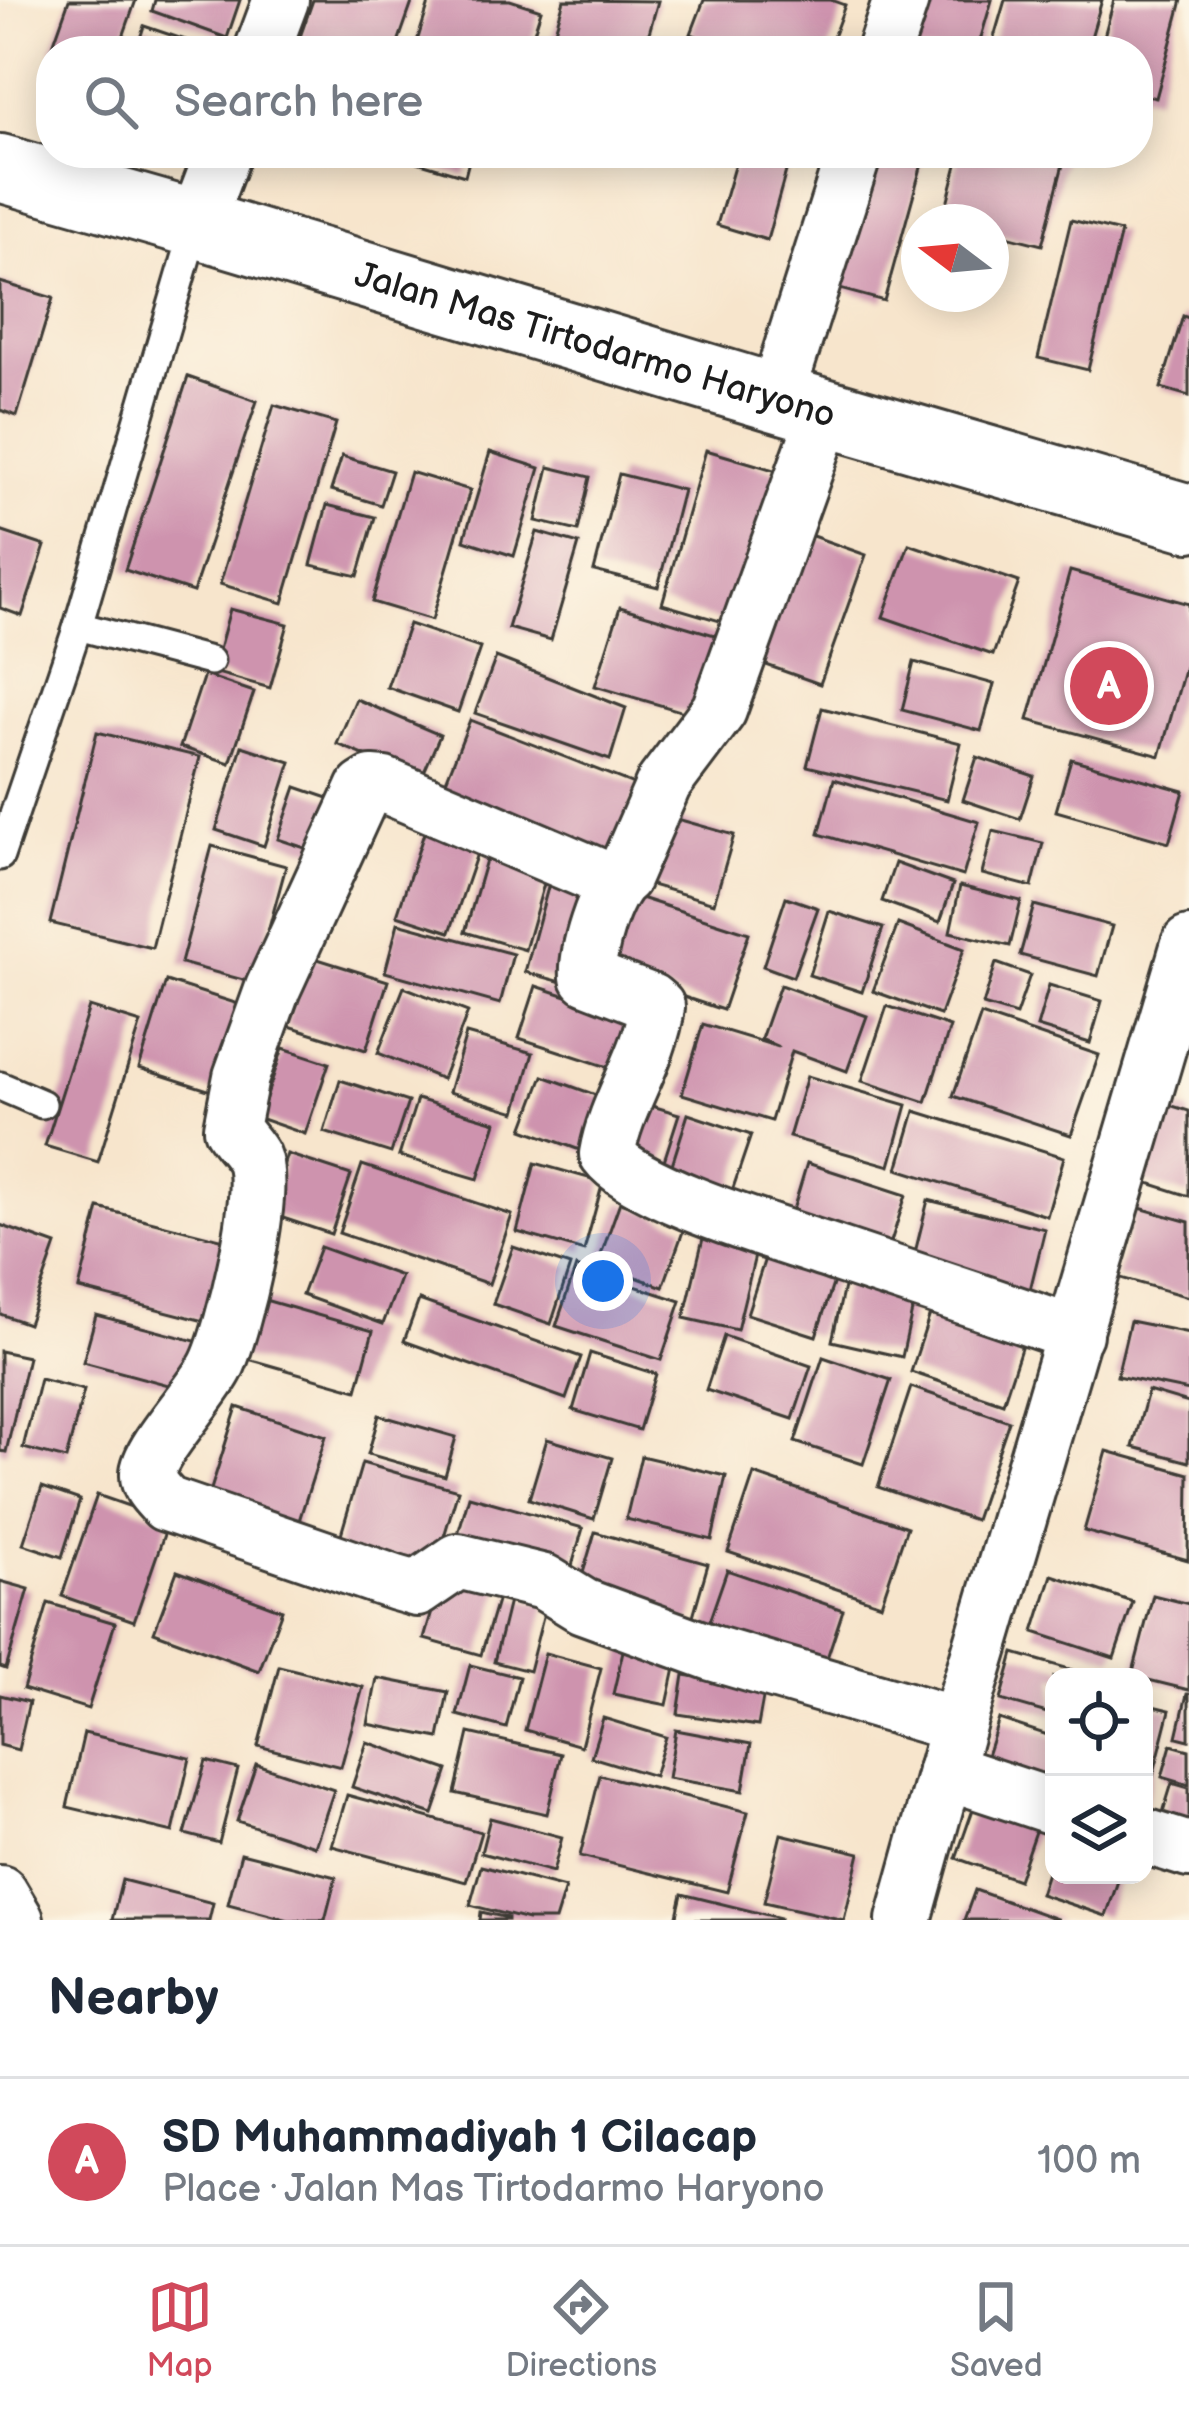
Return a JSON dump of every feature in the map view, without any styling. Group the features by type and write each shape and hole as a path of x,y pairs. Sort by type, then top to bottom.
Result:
{"highway":[{"name":"Jalan Mas Tirtodarmo Haryono","path":"0,169 1189,518"}],"street":[{"path":"268,36 281,0"},
{"path":"889,36 902,0"},
{"path":"196,224 217,168"},
{"path":"851,168 801,405 719,710 664,783 623,877 608,895 592,947 588,977 657,1006 655,1024 620,1106 607,1154 615,1165 661,1190 740,1221 1075,1334"},
{"path":"615,883 384,785 364,789 273,988 241,1077 231,1129 254,1160 256,1187 235,1311 217,1366 155,1451 147,1472 152,1488 166,1504 417,1588 458,1561 544,1582 583,1606 951,1748 1045,1802"},
{"path":"904,1920 1189,944"},
{"path":"1153,1839 1189,1850"},
{"path":"0,1893 16,1920"}],"lane":[{"path":"0,856 78,626 196,224"},
{"path":"78,626 210,662"},
{"path":"0,1086 42,1104"}],"building":[{"path":"69,0 136,0 123,36 56,36"},
{"path":"155,0 240,0 228,36 152,11"},
{"path":"313,0 413,0 400,36 300,36"},
{"path":"430,0 510,0 541,10 533,36 419,36"},
{"path":"564,0 658,1 648,36 553,36"},
{"path":"704,0 831,0 845,5 834,36 691,34"},
{"path":"908,0 992,0 981,36 897,36"},
{"path":"1005,0 1102,0 1091,36 994,36"},
{"path":"1114,0 1182,0 1156,98 1153,36 1104,36"},
{"path":"144,26 174,36 141,36"},
{"path":"438,168 467,168 465,176"},
{"path":"734,168 787,168 767,240 717,225"},
{"path":"852,168 921,168 911,204 901,204 901,240 884,301 821,284"},
{"path":"956,168 1062,168 1042,245 1009,237 1009,204 947,204"},
{"path":"1071,220 1121,232 1088,370 1038,358"},
{"path":"0,282 53,298 17,416 0,410"},
{"path":"1183,316 1189,318 1189,396 1161,388"},
{"path":"188,377 257,401 193,592 125,570"},
{"path":"274,405 336,423 283,603 220,584"},
{"path":"706,450 784,473 740,627 662,604"},
{"path":"490,452 540,468 514,556 464,540"},
{"path":"342,456 392,471 381,505 331,490"},
{"path":"549,467 590,477 578,531 536,521"},
{"path":"410,472 470,490 432,620 372,602"},
{"path":"619,474 683,490 658,587 594,571"},
{"path":"327,505 375,517 358,576 311,565"},
{"path":"0,531 45,546 22,616 0,608"},
{"path":"537,532 579,544 551,640 508,628"},
{"path":"804,533 866,555 820,684 758,662"},
{"path":"909,544 1019,582 993,655 883,617"},
{"path":"1070,571 1189,604 1189,653 1160,756 1028,720"},
{"path":"620,607 728,639 704,718 595,686"},
{"path":"230,609 288,624 270,688 213,672"},
{"path":"409,624 480,648 458,712 387,687"},
{"path":"496,657 626,708 610,760 475,713"},
{"path":"914,662 994,684 981,731 902,710"},
{"path":"204,675 254,692 230,763 180,747"},
{"path":"356,699 440,735 421,779 337,744"},
{"path":"822,708 961,743 947,800 807,766"},
{"path":"470,720 639,786 610,863 440,796"},
{"path":"97,732 200,757 152,948 50,923"},
{"path":"242,746 291,762 264,846 216,830"},
{"path":"977,757 1034,776 1020,819 963,800"},
{"path":"1071,759 1184,791 1169,843 1056,811"},
{"path":"834,779 979,822 963,876 819,834"},
{"path":"296,787 343,803 326,855 278,839"},
{"path":"430,815 484,833 450,932 397,915"},
{"path":"663,815 734,835 714,903 644,883"},
{"path":"993,831 1043,843 1032,887 982,874"},
{"path":"212,846 286,866 254,983 181,963"},
{"path":"490,846 550,863 525,950 465,932"},
{"path":"895,863 953,884 940,922 882,901"},
{"path":"553,869 594,880 565,983 525,972"},
{"path":"960,886 1021,901 1010,946 950,932"},
{"path":"625,893 749,933 723,1010 600,969"},
{"path":"786,897 818,908 793,977 763,966"},
{"path":"1034,905 1112,926 1098,976 1020,955"},
{"path":"829,911 883,928 862,992 809,975"},
{"path":"398,923 513,954 500,1004 385,972"},
{"path":"898,924 964,949 940,1015 873,991"},
{"path":"308,956 388,981 366,1050 286,1025"},
{"path":"996,963 1030,975 1016,1015 983,1005"},
{"path":"166,981 254,1009 227,1096 139,1068"},
{"path":"780,985 867,1016 847,1071 792,1051 771,1121 682,1094 703,1024 779,1047 761,1039"},
{"path":"1049,985 1102,1001 1090,1043 1037,1027"},
{"path":"536,986 637,1019 620,1071 519,1038"},
{"path":"404,987 468,1012 442,1079 378,1053"},
{"path":"887,1006 950,1027 926,1102 862,1081"},
{"path":"89,1007 141,1023 98,1162 45,1146"},
{"path":"981,1015 1099,1055 1071,1135 953,1096"},
{"path":"466,1034 533,1053 516,1112 449,1092"},
{"path":"283,1048 329,1063 305,1134 259,1118"},
{"path":"543,1076 615,1102 596,1156 523,1129"},
{"path":"807,1076 907,1105 890,1166 789,1137"},
{"path":"340,1080 408,1102 391,1153 324,1132"},
{"path":"417,1099 496,1122 478,1179 399,1156"},
{"path":"632,1100 679,1114 662,1167 615,1152"},
{"path":"1166,1104 1189,1111 1189,1196 1142,1181"},
{"path":"915,1111 1064,1157 1047,1216 898,1169"},
{"path":"688,1114 751,1135 731,1194 669,1174"},
{"path":"287,1154 351,1175 331,1234 268,1213"},
{"path":"535,1163 603,1182 584,1251 517,1232"},
{"path":"807,1163 906,1195 888,1251 790,1220"},
{"path":"362,1165 512,1215 489,1284 339,1233"},
{"path":"928,1200 1045,1229 1028,1298 911,1269"},
{"path":"620,1202 685,1226 663,1287 598,1263"},
{"path":"1136,1207 1189,1222 1189,1297 1117,1277"},
{"path":"99,1208 244,1245 223,1326 79,1289"},
{"path":"0,1225 56,1245 28,1324 0,1314"},
{"path":"706,1226 759,1239 737,1330 684,1318"},
{"path":"769,1246 838,1269 816,1336 747,1314"},
{"path":"320,1247 401,1276 383,1324 302,1295"},
{"path":"513,1247 570,1266 551,1324 493,1304"},
{"path":"576,1267 681,1301 661,1360 556,1326"},
{"path":"847,1273 917,1288 902,1357 832,1341"},
{"path":"258,1298 373,1331 357,1390 241,1357"},
{"path":"419,1300 581,1357 566,1399 404,1341"},
{"path":"934,1302 1026,1333 1003,1403 911,1372"},
{"path":"96,1315 199,1342 187,1390 83,1362"},
{"path":"1130,1321 1189,1333 1189,1391 1117,1376"},
{"path":"724,1336 811,1366 793,1419 706,1390"},
{"path":"0,1351 28,1357 6,1452 0,1451"},
{"path":"590,1353 656,1374 639,1430 573,1410"},
{"path":"823,1357 891,1380 863,1464 795,1442"},
{"path":"40,1379 84,1390 66,1459 23,1448"},
{"path":"911,1387 1009,1421 975,1520 878,1487"},
{"path":"1148,1391 1189,1403 1189,1462 1133,1447"},
{"path":"237,1407 326,1436 296,1530 207,1502"},
{"path":"379,1415 456,1437 445,1476 368,1454"},
{"path":"547,1439 612,1458 594,1519 529,1499"},
{"path":"1107,1451 1189,1474 1188,1560 1084,1531"},
{"path":"641,1456 726,1476 712,1540 626,1519"},
{"path":"362,1463 458,1490 432,1576 337,1548"},
{"path":"754,1474 907,1527 881,1604 728,1552"},
{"path":"42,1487 80,1500 62,1557 23,1544"},
{"path":"97,1495 169,1520 134,1621 62,1596"},
{"path":"469,1496 583,1528 569,1576 455,1544"},
{"path":"595,1532 708,1564 691,1623 578,1590"},
{"path":"727,1570 843,1610 821,1676 704,1636"},
{"path":"177,1571 282,1610 259,1671 154,1632"},
{"path":"444,1571 501,1588 481,1655 424,1639"},
{"path":"1052,1575 1133,1602 1114,1658 1034,1632"},
{"path":"0,1581 29,1589 6,1669 0,1667"},
{"path":"1153,1595 1189,1604 1189,1690 1153,1681 1153,1668 1134,1668"},
{"path":"510,1597 546,1605 529,1671 494,1662"},
{"path":"48,1603 115,1623 88,1709 23,1689"},
{"path":"626,1638 679,1650 667,1705 613,1694"},
{"path":"545,1653 601,1668 581,1746 525,1730"},
{"path":"1014,1653 1066,1668 1045,1668 1045,1712 1001,1700"},
{"path":"470,1665 519,1677 506,1728 457,1715"},
{"path":"279,1666 363,1687 341,1767 258,1746"},
{"path":"684,1675 765,1687 758,1726 678,1714"},
{"path":"377,1678 448,1692 439,1738 368,1724"},
{"path":"1189,1694 1189,1740 1177,1737"},
{"path":"0,1695 29,1702 18,1750 0,1745"},
{"path":"1153,1706 1170,1710 1153,1777"},
{"path":"603,1718 666,1737 654,1776 591,1757"},
{"path":"999,1719 1045,1734 1045,1785 984,1765"},
{"path":"676,1730 751,1744 743,1791 668,1778"},
{"path":"84,1733 190,1758 173,1832 67,1807"},
{"path":"469,1733 561,1754 547,1814 455,1793"},
{"path":"367,1742 448,1770 433,1814 352,1787"},
{"path":"1171,1745 1189,1750 1189,1785 1162,1777"},
{"path":"206,1761 238,1769 219,1843 185,1834"},
{"path":"256,1764 334,1790 315,1846 237,1821"},
{"path":"600,1775 748,1812 727,1892 580,1856"},
{"path":"1172,1783 1189,1788 1189,1839 1158,1829"},
{"path":"347,1795 481,1832 466,1882 332,1846"},
{"path":"977,1798 1039,1820 1018,1880 956,1858"},
{"path":"490,1818 562,1837 553,1872 481,1853"},
{"path":"781,1834 860,1853 844,1920 764,1902"},
{"path":"241,1853 336,1877 325,1920 289,1920 228,1904"},
{"path":"481,1866 565,1888 555,1920 528,1920 470,1905"},
{"path":"1045,1879 1045,1884 1117,1884 1106,1916 1040,1894"},
{"path":"122,1880 213,1903 209,1920 112,1920"},
{"path":"975,1890 1057,1919 1057,1920 964,1920"},
{"path":"682,1894 780,1918 780,1920 676,1920"},
{"path":"481,1912 508,1918 508,1920 480,1920"}],"place":[{"name":"SD Muhammadiyah 1 Cilacap","path":"1109,686"}]}
